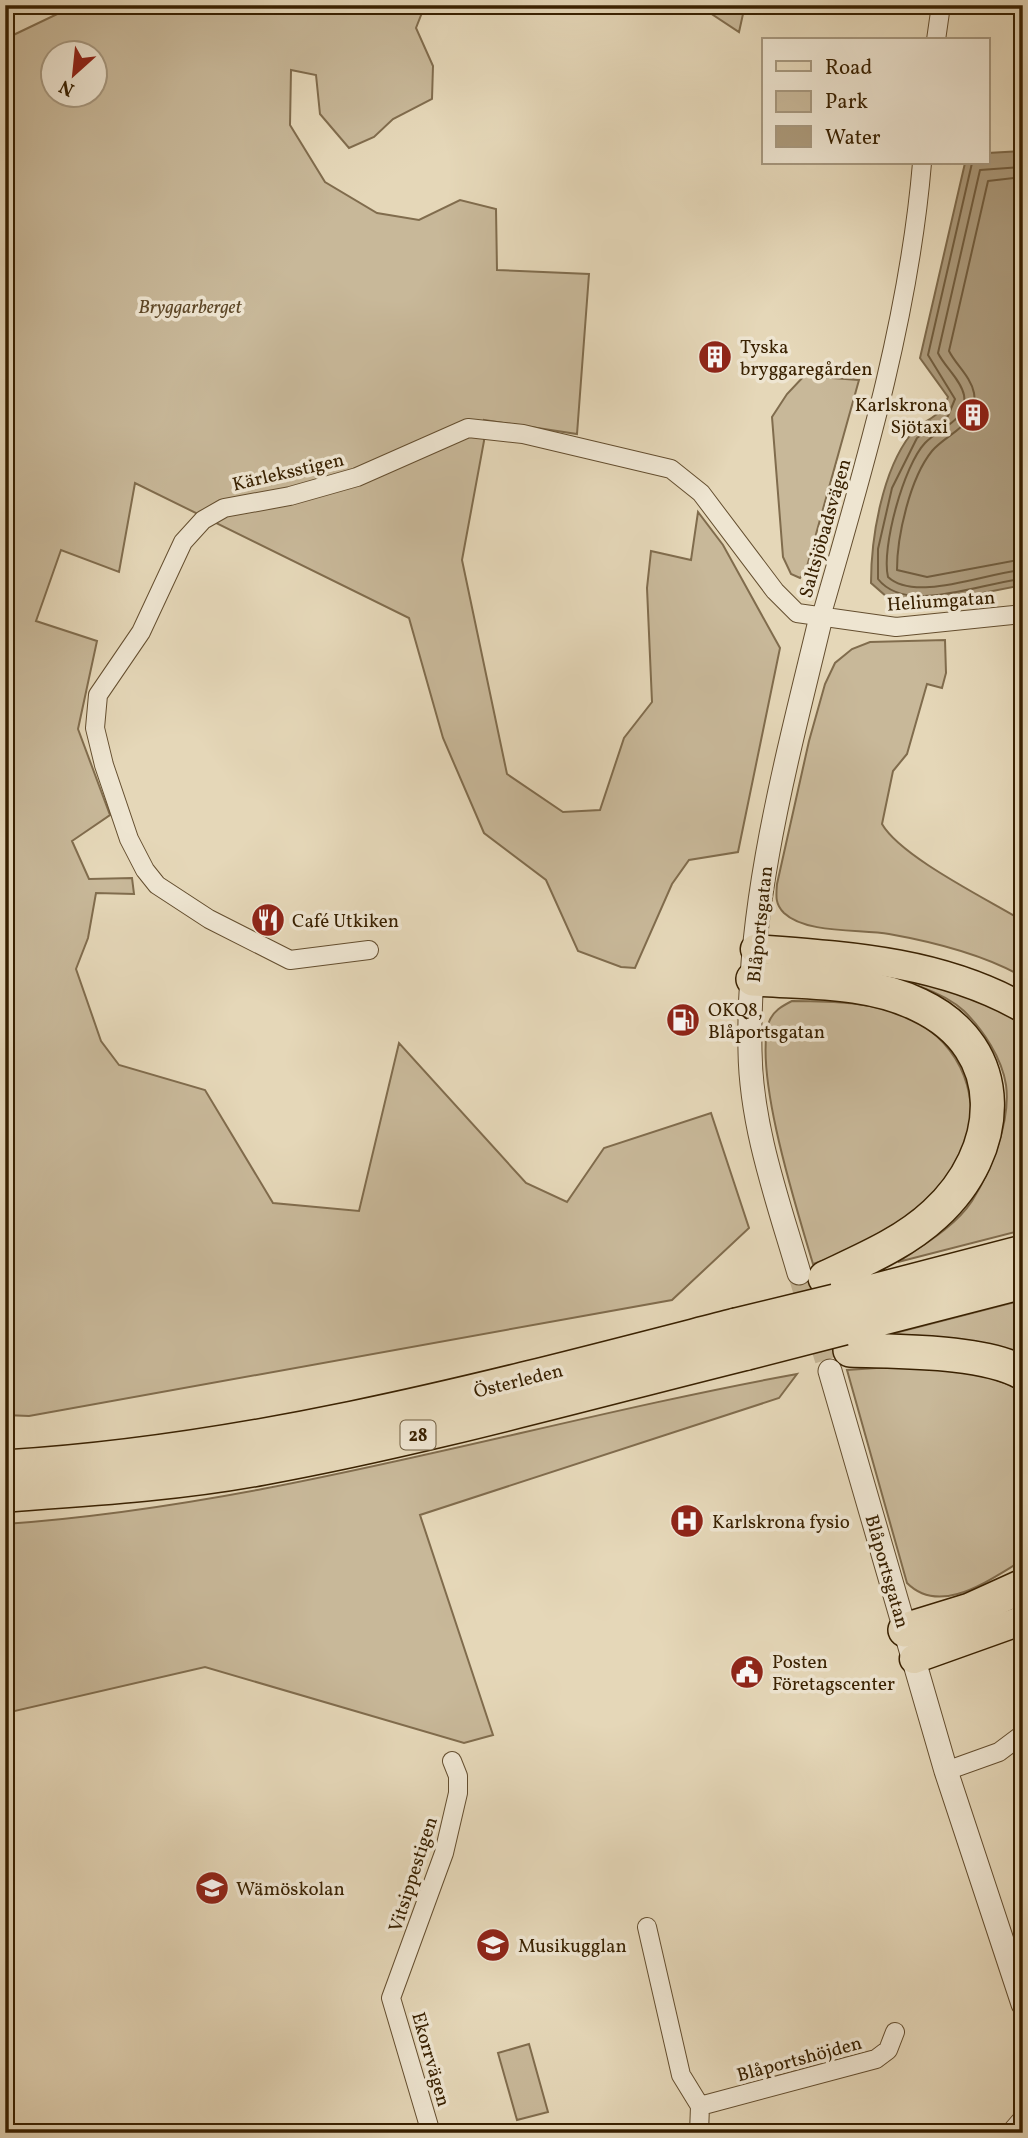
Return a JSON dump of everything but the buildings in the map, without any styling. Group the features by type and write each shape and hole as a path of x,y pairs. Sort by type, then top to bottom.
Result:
{"highway":[{"path":"754,964 865,987 920,1005 962,1035 977,1057 986,1081 989,1105 987,1129 969,1174 955,1195 831,1317"},
{"name":"Österleden","path":"831,1317 1023,1252"},
{"name":"Österleden","path":"5,1495 174,1481 263,1468 426,1433 747,1336 831,1317 1023,1282"},
{"path":"747,1336 831,1317 942,1355 982,1361 1023,1373"},
{"name":"Österleden","path":"5,1467 85,1462 259,1437 424,1404 698,1335 747,1336"},
{"path":"909,1644 970,1610 1023,1586"}],"main road":[{"path":"754,964 870,958 962,980 1023,1008"},
{"path":"909,1644 1023,1620"}],"street":[{"path":"936,38 941,5"},
{"name":"Saltsjöbadsvägen","path":"821,617 862,474 897,332 916,239 922,164"},
{"name":"Kärleksstigen","path":"369,950 290,960 209,919 157,885 145,870 129,839 95,728 97,695 141,632 183,541 203,520 224,508 290,496 357,477 468,428 523,435 671,469 701,493 782,599 797,612 821,617"},
{"name":"Heliumgatan","path":"821,617 896,627 1023,614"},
{"name":"Blåportsgatan","path":"821,617 766,855 754,964 750,1053 764,1156 831,1317 909,1644 946,1771 1023,2004"},
{"path":"946,1771 999,1752 1023,1734"},
{"name":"Vitsippestigen","path":"391,1998 444,1853 458,1793 458,1776 452,1761"},
{"path":"647,1927 681,2076 700,2106 699,2133"},
{"name":"Ekorrvägen","path":"391,1998 431,2133"},
{"name":"Blåportshöjden","path":"700,2106 876,2059 888,2050 895,2032"},
{"path":"1010,2133 1023,2118"}],"green space":[{"name":"Bryggarberget","path":"76,5 425,5 416,28 433,66 432,99 393,119 374,137 349,148 320,114 316,75 291,70 290,125 325,182 377,213 419,220 460,200 496,209 497,270 589,274 577,434 484,420 484,441 462,560 507,774 563,812 600,810 624,738 652,702 647,588 651,551 691,560 698,512 723,545 780,648 738,852 689,860 672,884 635,968 621,967 578,951 546,880 484,833 443,738 409,618 135,483 119,572 61,550 36,621 97,641 78,729 110,815 72,841 89,879 132,878 134,894 96,893 88,938 76,969 101,1041 119,1065 205,1090 273,1203 359,1211 399,1043 526,1183 567,1202 604,1148 711,1113 749,1228 672,1300 29,1416 5,1415 5,39"},
{"path":"698,5 745,5 739,32"},
{"path":"816,373 819,377 859,380 806,570 800,578 791,574 783,557 772,417 787,394 805,375"},
{"path":"945,640 946,673 942,688 927,684 907,754 893,771 882,824 892,837 925,863 1023,921 1023,977 975,955 923,941 806,924 784,913 777,900 777,884 809,741 825,684 835,663 852,649 870,642"},
{"path":"861,971 911,974 1023,1020 1023,1230 898,1262 948,1227 972,1201 998,1145 1007,1099 1006,1085 991,1045 964,1011 929,990"},
{"path":"792,1001 868,1006 898,1013 921,1024 937,1036 955,1059 964,1076 971,1110 966,1142 952,1171 930,1197 904,1219 874,1238 813,1264 779,1142 767,1074 766,1045 769,1022 775,1012"},
{"path":"1023,1300 1023,1354 974,1341 891,1334"},
{"path":"891,1367 976,1372 1023,1390 1023,1560 981,1585 950,1596 920,1593 907,1583 847,1370"},
{"path":"797,1374 779,1398 420,1515 493,1735 464,1743 205,1667 10,1712 5,1723 5,1524 105,1514 304,1481 698,1393"},
{"path":"529,2044 548,2112 517,2120 498,2053"}],"water":[{"path":"1023,151 1023,585 927,604 887,597 871,583 873,546 880,506 901,449 916,429 941,410 948,397 920,358 965,164 990,164 990,153"}],"tunnel":[{"path":"799,1273 830,1371"}],"place":[{"name":"Tyska bryggaregården","path":"715,357"},
{"name":"Karlskrona Sjötaxi","path":"973,415"},
{"name":"Café Utkiken","path":"268,920"},
{"name":"OKQ8, Blåportsgatan","path":"683,1020"},
{"name":"Karlskrona fysio","path":"687,1521"},
{"name":"Posten Företagscenter","path":"747,1672"},
{"name":"Wämöskolan","path":"212,1888"},
{"name":"Musikugglan","path":"493,1945"}]}
